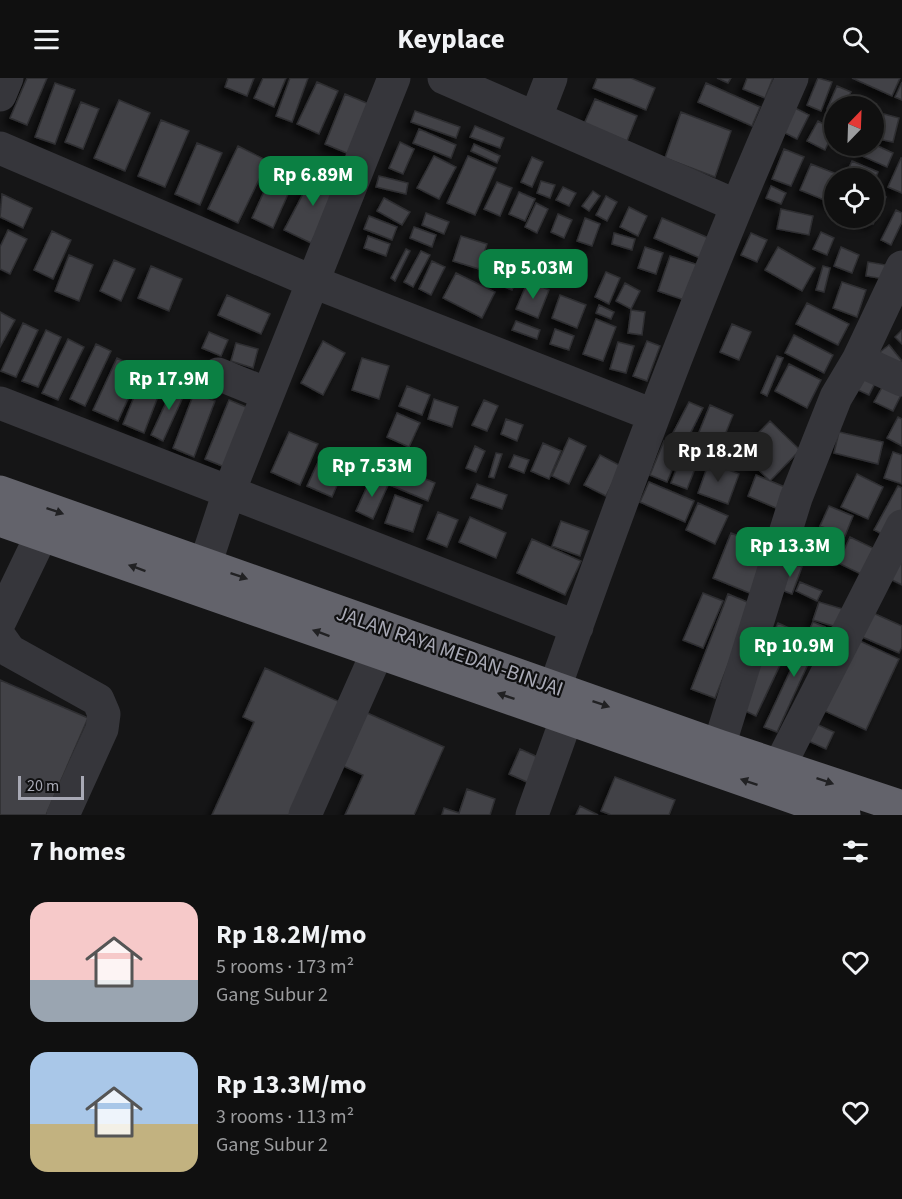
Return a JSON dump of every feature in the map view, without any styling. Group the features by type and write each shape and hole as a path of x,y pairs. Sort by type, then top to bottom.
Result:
{"highway":[{"name":"JALAN RAYA MEDAN-BINJAI","path":"0,492 205,565 556,705 844,815"},
{"name":"JALAN RAYA MEDAN-BINJAI","path":"0,520 377,653 556,705 719,746 902,807"}],"street":[{"path":"0,95 7,78"},
{"path":"205,565 229,492 267,394 394,78"},
{"path":"444,78 735,205"},
{"path":"536,117 551,78"},
{"path":"532,815 556,705 577,627 653,415 735,205 792,78"},
{"path":"0,148 311,281 653,415"},
{"path":"719,746 796,498 836,397 858,360 902,267"},
{"path":"858,360 902,380"},
{"path":"218,374 267,394"},
{"path":"0,403 577,627"},
{"path":"780,765 902,526"},
{"path":"0,621 42,534"},
{"path":"0,638 10,651 98,700 104,714 102,729 63,815"},
{"path":"305,815 377,653"}],"building":[{"path":"27,78 47,78 27,125 10,118"},
{"path":"228,78 254,78 247,96 225,87"},
{"path":"263,78 286,78 274,107 254,98"},
{"path":"290,78 308,78 292,122 276,116"},
{"path":"597,78 631,78 655,88 646,110 593,88"},
{"path":"717,78 731,78 728,83"},
{"path":"747,78 773,78 765,98 743,89"},
{"path":"818,78 832,82 827,96 824,96 821,111 807,105"},
{"path":"852,78 900,78 892,96"},
{"path":"317,82 338,91 319,134 297,124"},
{"path":"902,82 902,100 895,97"},
{"path":"55,83 75,90 55,144 35,137"},
{"path":"706,83 760,107 752,126 698,102"},
{"path":"837,86 851,92 849,96 833,96"},
{"path":"345,94 369,104 349,154 325,144"},
{"path":"595,99 637,116 627,141 584,124"},
{"path":"119,100 150,113 125,171 94,158"},
{"path":"81,102 99,109 83,149 65,142"},
{"path":"795,108 809,115 797,139 783,132"},
{"path":"415,111 460,127 456,138 411,122"},
{"path":"681,112 731,131 715,177 665,158"},
{"path":"884,114 899,118 893,142 884,140"},
{"path":"161,120 189,131 165,187 138,176"},
{"path":"818,121 824,124 824,150 807,141"},
{"path":"475,126 504,138 500,148 470,137"},
{"path":"419,129 456,145 451,158 413,143"},
{"path":"400,142 414,149 403,174 389,168"},
{"path":"197,143 222,153 200,205 175,194"},
{"path":"474,144 500,156 497,163 471,151"},
{"path":"238,146 268,161 238,223 208,209"},
{"path":"784,149 804,157 791,186 772,179"},
{"path":"884,149 893,153 887,167 862,156 884,156"},
{"path":"434,156 456,167 439,199 417,188"},
{"path":"468,156 496,168 475,215 447,203"},
{"path":"532,157 543,162 532,187 521,182"},
{"path":"902,158 902,193 888,187"},
{"path":"852,161 869,168 849,168"},
{"path":"811,164 824,169 824,200 800,190"},
{"path":"315,171 341,185 311,243 284,230"},
{"path":"272,174 293,183 273,228 252,218"},
{"path":"379,176 408,183 406,194 376,187"},
{"path":"541,181 555,185 550,198 537,193"},
{"path":"497,182 512,188 500,216 484,209"},
{"path":"771,186 786,193 781,204 766,198"},
{"path":"563,187 576,193 569,206 556,200"},
{"path":"593,191 600,196 589,211 582,206"},
{"path":"519,192 535,199 525,221 509,214"},
{"path":"2,194 32,208 23,228 0,217"},
{"path":"606,196 617,202 607,221 596,215"},
{"path":"384,198 410,212 402,225 377,211"},
{"path":"536,203 548,209 537,233 525,227"},
{"path":"629,207 647,216 638,236 620,227"},
{"path":"781,209 813,216 809,235 777,229"},
{"path":"896,210 902,213 902,222 891,245 881,240"},
{"path":"426,213 449,222 444,234 422,225"},
{"path":"558,214 572,220 564,238 551,232"},
{"path":"369,216 397,227 392,240 364,229"},
{"path":"585,218 600,224 592,246 577,241"},
{"path":"662,218 711,239 702,259 654,238"},
{"path":"414,227 436,235 432,247 410,238"},
{"path":"8,230 27,239 10,274 0,269 0,247"},
{"path":"52,231 71,240 53,279 34,270"},
{"path":"821,232 834,238 827,255 813,249"},
{"path":"614,233 635,239 632,250 612,244"},
{"path":"751,233 767,240 757,262 741,255"},
{"path":"368,236 390,244 386,256 364,248"},
{"path":"461,236 487,244 479,269 453,261"},
{"path":"645,247 663,253 656,274 638,268"},
{"path":"778,247 815,268 802,291 765,270"},
{"path":"841,247 859,255 852,273 834,266"},
{"path":"406,249 410,251 395,281 391,278"},
{"path":"421,251 430,255 413,287 404,282"},
{"path":"69,255 93,265 79,301 55,291"},
{"path":"670,256 708,268 696,304 658,291"},
{"path":"504,257 523,265 512,290 493,282"},
{"path":"114,260 135,269 121,301 100,291"},
{"path":"432,261 445,267 431,295 419,289"},
{"path":"868,262 886,265 884,279 866,276"},
{"path":"151,266 182,279 169,311 138,298"},
{"path":"823,266 830,268 824,292 816,290"},
{"path":"606,272 620,278 609,304 595,297"},
{"path":"456,273 495,292 482,318 443,298"},
{"path":"528,281 549,290 538,318 516,309"},
{"path":"842,282 866,290 857,317 833,308"},
{"path":"625,283 640,291 631,309 616,301"},
{"path":"227,295 270,314 261,334 218,315"},
{"path":"560,295 586,305 577,328 552,318"},
{"path":"807,303 849,324 838,345 796,324"},
{"path":"599,305 614,312 611,319 596,313"},
{"path":"631,310 645,312 642,335 628,333"},
{"path":"0,312 15,320 0,347"},
{"path":"596,319 616,327 603,361 583,354"},
{"path":"516,321 540,330 537,339 512,330"},
{"path":"23,323 38,330 16,377 1,371"},
{"path":"732,324 751,332 739,360 720,352"},
{"path":"555,329 574,336 569,350 550,344"},
{"path":"46,330 61,337 38,387 22,381"},
{"path":"902,330 902,344 895,337"},
{"path":"209,332 228,340 221,356 202,348"},
{"path":"794,335 833,355 824,373 785,353"},
{"path":"68,339 84,347 58,400 42,393"},
{"path":"323,341 345,353 323,395 301,383"},
{"path":"647,341 660,346 647,381 633,376"},
{"path":"618,342 634,346 626,373 610,369"},
{"path":"236,343 258,349 253,368 231,361"},
{"path":"96,344 111,351 85,406 70,399"},
{"path":"889,345 902,361 893,368 880,352"},
{"path":"777,356 783,358 767,396 761,393"},
{"path":"117,358 141,370 118,421 93,410"},
{"path":"362,358 389,366 379,399 352,390"},
{"path":"789,364 821,380 807,408 775,391"},
{"path":"147,365 167,373 144,433 123,424"},
{"path":"867,372 878,377 869,395 858,390"},
{"path":"176,381 188,386 163,441 151,435"},
{"path":"885,382 902,393 893,411 874,402"},
{"path":"407,386 430,395 422,415 399,406"},
{"path":"194,393 215,401 194,457 173,448"},
{"path":"434,399 458,407 452,427 428,419"},
{"path":"229,400 251,409 227,468 205,459"},
{"path":"484,400 498,406 487,431 472,425"},
{"path":"689,402 703,408 687,440 673,433"},
{"path":"710,405 733,415 718,452 695,442"},
{"path":"397,413 420,423 409,447 387,437"},
{"path":"898,417 902,419 902,446 887,438"},
{"path":"506,419 523,425 517,441 501,434"},
{"path":"770,421 800,450 770,481 740,452"},
{"path":"289,432 318,444 300,485 271,472"},
{"path":"839,432 883,442 878,464 834,453"},
{"path":"569,438 586,446 569,484 552,476"},
{"path":"664,441 681,448 667,482 650,475"},
{"path":"543,443 561,451 549,479 531,471"},
{"path":"475,446 485,451 476,472 466,468"},
{"path":"324,449 348,460 332,497 307,486"},
{"path":"684,449 700,456 687,489 671,483"},
{"path":"893,452 902,455 902,484 884,478"},
{"path":"496,453 502,454 494,478 489,477"},
{"path":"514,455 529,460 524,473 509,467"},
{"path":"600,455 621,466 606,496 584,485"},
{"path":"709,462 739,474 728,504 698,493"},
{"path":"397,467 435,483 428,501 390,485"},
{"path":"857,474 883,487 868,519 841,507"},
{"path":"756,475 792,490 783,511 748,496"},
{"path":"371,478 388,485 373,519 356,511"},
{"path":"649,482 694,501 685,522 640,502"},
{"path":"477,484 507,495 502,509 471,498"},
{"path":"898,486 902,488 902,512 888,537 874,530"},
{"path":"395,495 422,505 413,532 385,523"},
{"path":"698,503 728,516 715,544 686,530"},
{"path":"829,506 853,516 845,536 820,526"},
{"path":"438,512 458,520 447,547 427,539"},
{"path":"470,517 506,533 496,558 459,542"},
{"path":"561,521 589,531 580,556 552,546"},
{"path":"731,533 771,549 752,594 713,578"},
{"path":"850,537 875,549 863,575 838,563"},
{"path":"532,539 581,561 565,595 517,573"},
{"path":"902,539 902,585 880,574"},
{"path":"788,562 802,567 792,594 779,589"},
{"path":"800,582 822,591 817,601 796,591"},
{"path":"703,593 723,601 703,648 683,640"},
{"path":"728,594 752,604 715,698 691,689"},
{"path":"819,602 846,610 840,628 813,620"},
{"path":"871,612 902,626 902,647 899,653 860,636"},
{"path":"813,622 825,627 777,732 764,727"},
{"path":"778,623 796,631 756,716 739,708"},
{"path":"849,636 899,659 866,730 816,707"},
{"path":"265,668 340,702 289,815 212,815 254,722 243,717"},
{"path":"0,680 88,718 46,815 0,815"},
{"path":"365,712 444,747 414,815 345,815 363,775 341,765"},
{"path":"814,723 834,732 826,749 806,740"},
{"path":"520,749 540,758 529,783 509,774"},
{"path":"615,777 675,800 669,815 611,815 601,811"},
{"path":"467,789 495,799 490,815 442,815 444,808 459,813"},
{"path":"580,806 598,815 576,815"}]}
